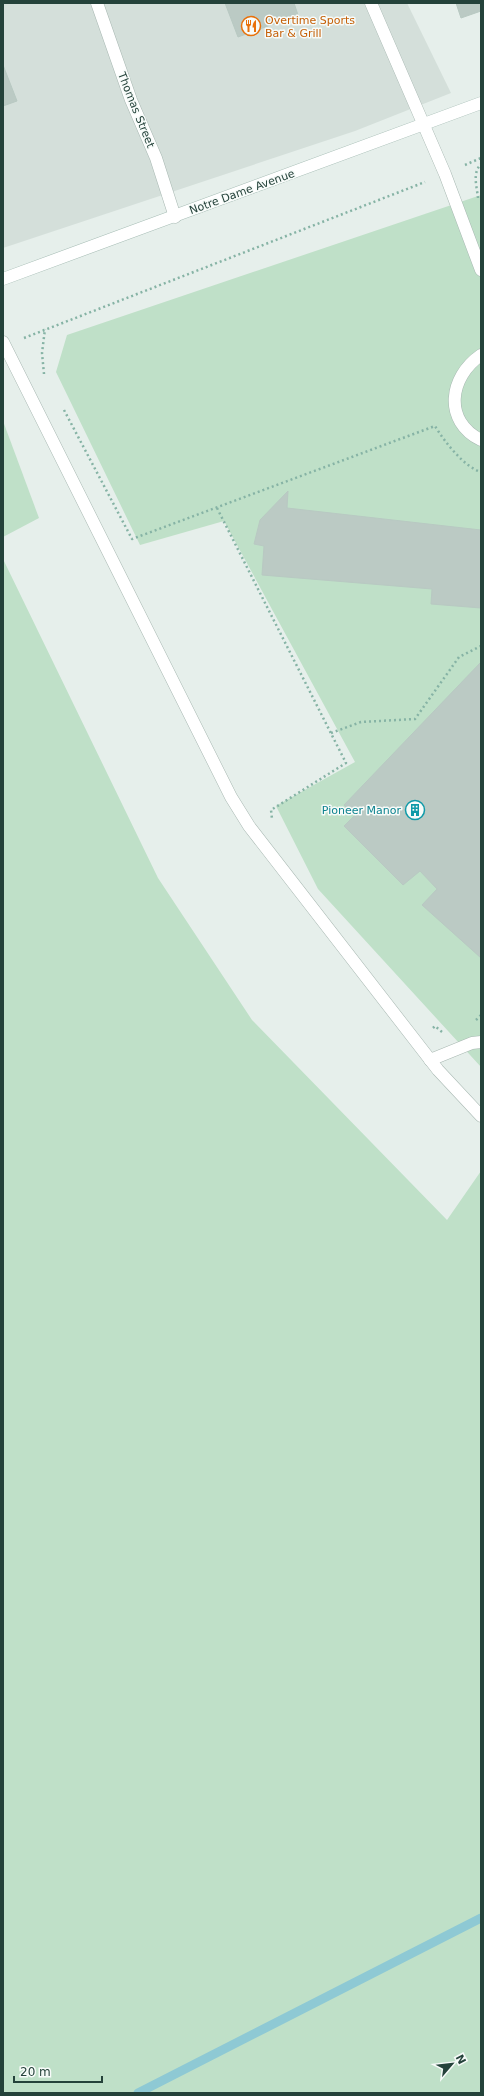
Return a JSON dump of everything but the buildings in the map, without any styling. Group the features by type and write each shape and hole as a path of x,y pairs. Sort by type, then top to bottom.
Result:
{"main road":[{"name":"Thomas Street","path":"97,3 131,100 156,158 174,217"},
{"path":"371,3 445,174 481,270"},
{"name":"Notre Dame Avenue","path":"3,279 481,103"},
{"path":"4,344 231,797 254,832 430,1060 481,1116"},
{"path":"481,355 471,362 461,374 454,395 454,406 458,418 470,435 481,440"},
{"path":"430,1060 472,1042 481,1042"}],"path":[{"path":"4,344 445,174 481,158"},
{"path":"480,204 475,179 481,164"},
{"path":"45,329 42,354 44,374 48,380"},
{"path":"62,408 132,540 435,426 446,444 463,460 481,472"},
{"path":"217,508 346,763 271,810 272,821 254,832"},
{"path":"331,733 361,722 415,718 460,657 481,646"},
{"path":"472,1025 481,1014"},
{"path":"417,1042 435,1026 445,1036"}],"shaded area":[{"path":"3,3 407,3 451,93 355,131 3,248"}],"green space":[{"path":"481,195 481,1067 318,889 276,806 355,762 224,521 140,545 56,372 67,335"},
{"path":"3,421 39,518 3,537"},
{"path":"3,559 158,878 252,1020 447,1220 481,1171 481,2093 3,2093"}],"waterway":[{"path":"138,2093 481,1918"}],"place":[{"name":"Overtime Sports Bar & Grill","path":"251,26"},
{"name":"Pioneer Manor","path":"415,810"}]}
